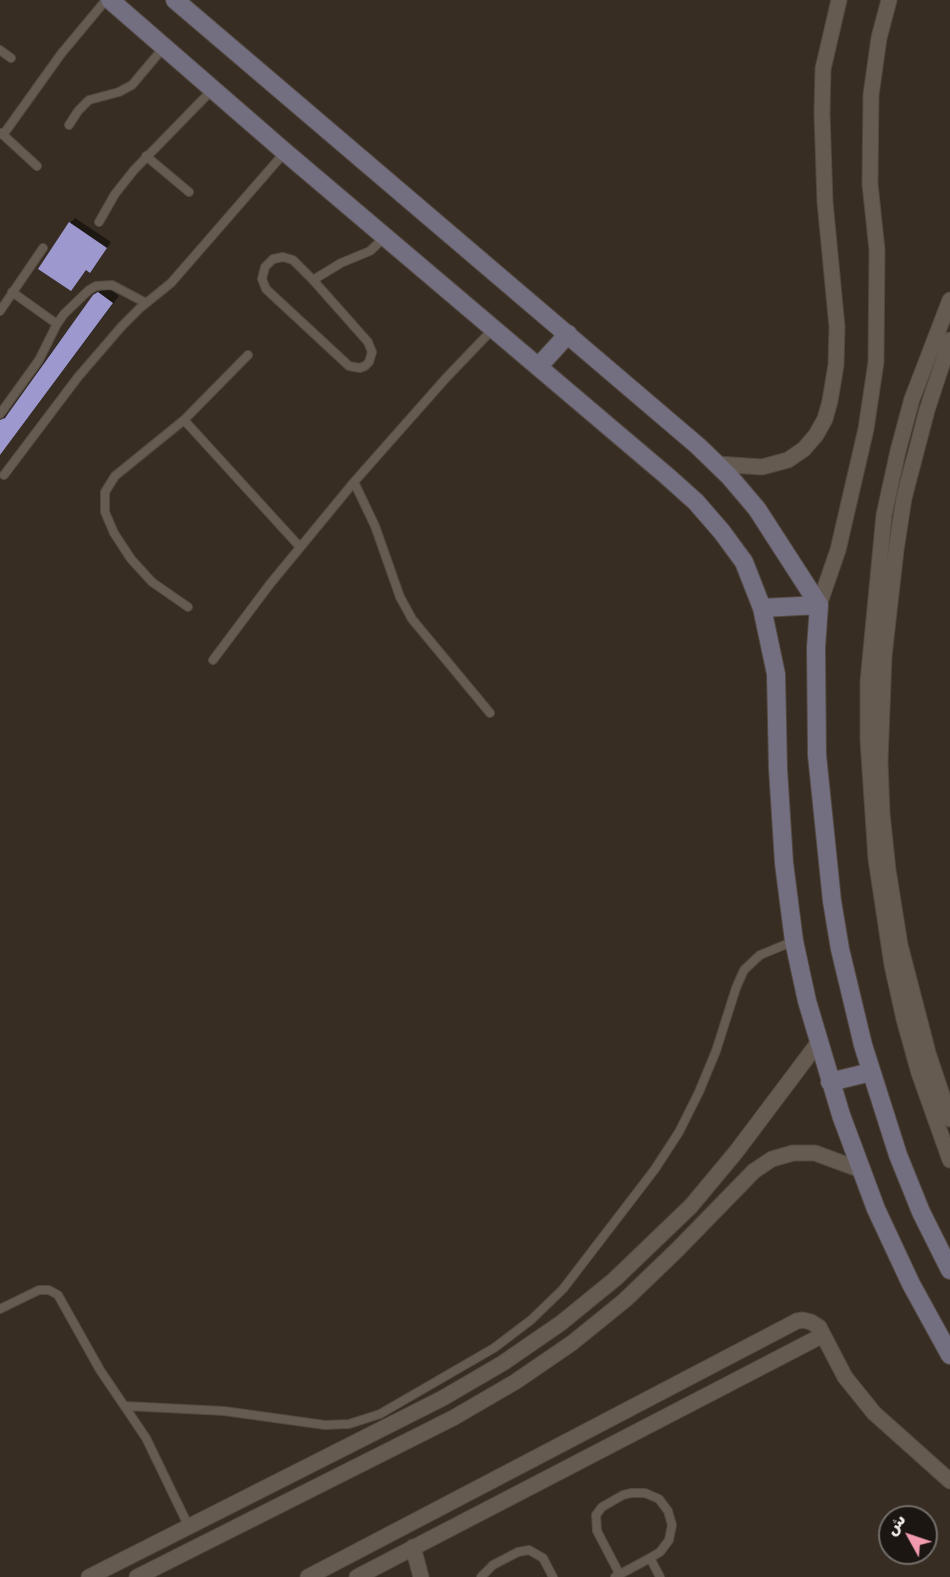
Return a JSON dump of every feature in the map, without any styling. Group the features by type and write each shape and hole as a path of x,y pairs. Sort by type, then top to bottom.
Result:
{"street":[{"path":"108,0 696,502 744,562 762,608 776,674 781,825 794,941 818,1043 861,1170 893,1246 950,1355"},
{"path":"175,0 682,431 717,464 757,509 819,605"},
{"path":"717,464 762,467 788,460 804,449 816,435 825,419 830,401 836,365 837,327 825,202 822,113 824,69 839,0"},
{"path":"889,0 879,38 871,94 870,184 877,250 876,362 866,429 838,550 819,605 815,728 822,823 832,901 850,994 887,1125 909,1185 950,1270"},
{"path":"950,300 912,399 884,515 870,659 868,740 876,860 892,965 919,1073 950,1160"},
{"path":"539,366 568,334"},
{"path":"950,340 927,410 904,498 884,656 880,761 882,814 888,870 900,945 927,1053 950,1119"},
{"path":"762,608 819,605"},
{"path":"89,1577 473,1381 570,1316 642,1255 691,1206 736,1152 818,1043"},
{"path":"830,1082 871,1072"},
{"path":"138,1577 453,1418 515,1382 572,1343 625,1300 754,1171 772,1159 793,1153 815,1153 861,1170"},
{"path":"308,1577 797,1321 812,1322 819,1327 839,1366 859,1396 891,1430 950,1481"},
{"path":"357,1577 823,1335"},
{"path":"413,1547 421,1577"}],"lane":[{"path":"37,166 2,134 54,62 108,0"},
{"path":"69,125 89,100 119,92 132,85 164,47"},
{"path":"0,50 10,58"},
{"path":"99,222 115,194 146,156 213,89"},
{"path":"4,475 78,377 122,326 180,274 285,152"},
{"path":"146,156 189,192"},
{"path":"313,280 370,251 386,236"},
{"path":"0,311 43,248"},
{"path":"283,257 294,260 313,280 371,347 372,358 365,366 354,368 345,362 266,289 262,279 268,263 283,257"},
{"path":"0,414 39,360 57,324 82,295 96,286 112,285 146,303"},
{"path":"12,292 57,324"},
{"path":"213,660 300,547 354,482 446,378 494,328"},
{"path":"188,607 152,582 131,559 114,533 104,505 105,492 111,481 184,420 248,355"},
{"path":"184,420 300,547"},
{"path":"354,482 378,534 400,597 412,619 490,713"},
{"path":"126,1406 224,1411 325,1425 349,1424 380,1414 494,1348 531,1320 563,1289 655,1169 679,1132 699,1092 744,970 760,955 794,941"},
{"path":"0,1310 39,1290 53,1292 61,1299 100,1370 146,1438 189,1527"},
{"path":"631,1493 645,1493 659,1499 668,1511 672,1525 669,1540 660,1552 617,1576 597,1531 596,1515 602,1507 631,1493"},
{"path":"481,1577 493,1565 524,1550 539,1554 554,1577"},
{"path":"650,1558 660,1577"}],"building":[{"path":"69,222 107,248 90,273 86,270 71,291 38,269"},
{"path":"98,292 113,303 0,455 0,420 5,418 93,295"}]}
